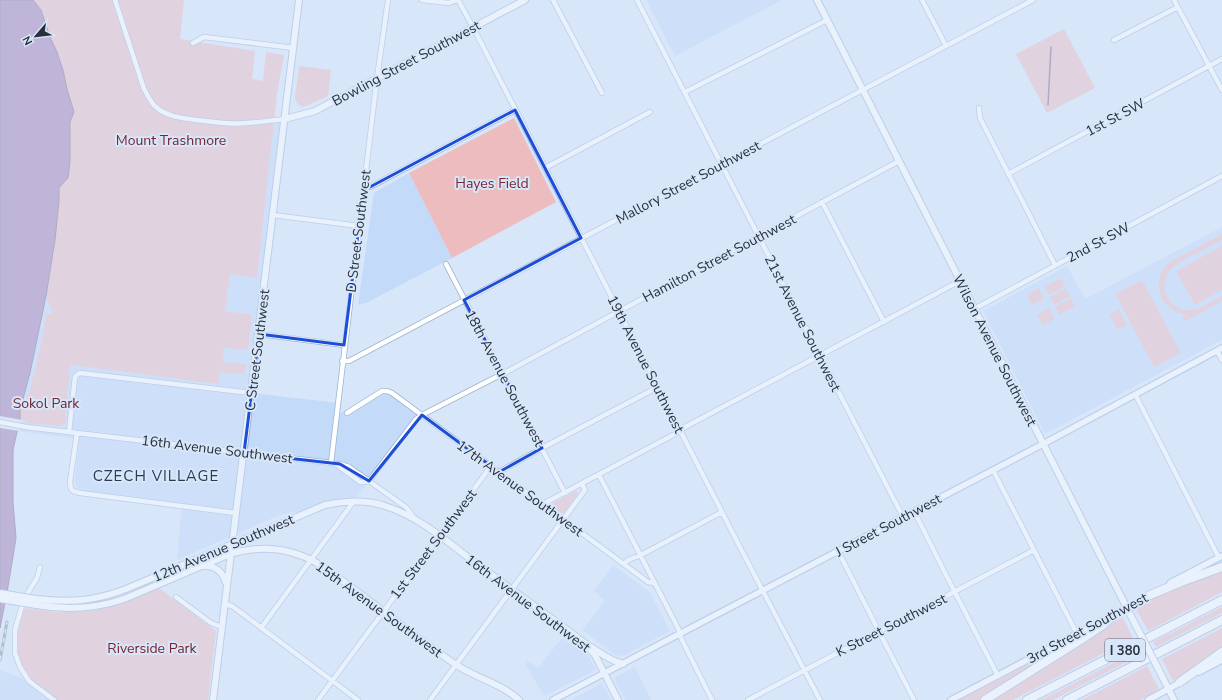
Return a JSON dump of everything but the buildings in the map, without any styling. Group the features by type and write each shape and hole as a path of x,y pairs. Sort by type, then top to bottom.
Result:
{"highway":[{"path":"1150,595 1222,567"},
{"name":"I 380","path":"1027,700 1222,600"},
{"path":"985,700 1085,637 1103,625 1115,614"},
{"name":"I 380","path":"1066,700 1222,620"},
{"path":"1180,682 1222,652"}],"main road":[{"name":"C Street Southwest","path":"213,700 299,0"},
{"name":"Bowling Street Southwest","path":"285,119 315,111 525,0"},
{"name":"Wilson Avenue Southwest","path":"817,0 1174,700"},
{"name":"12th Avenue Southwest","path":"0,600 72,602 106,596 316,509 336,503 354,501 370,502 398,510 439,536"},
{"name":"16th Avenue Southwest","path":"439,536 586,644 595,655 618,700"},
{"name":"15th Avenue Southwest","path":"230,554 252,549 270,548 287,550 311,559 456,665 498,686 519,700"},
{"name":"12th Avenue Southwest","path":"0,593 58,608 78,608 106,604 124,599 230,554"},
{"path":"199,567 208,566 215,568 221,574 226,585"},
{"path":"586,644 611,660 623,664"}],"street":[{"path":"115,0 144,89 149,99 156,106 169,115 179,118 224,123 285,119"},
{"name":"D Street Southwest","path":"333,463 342,361 388,0"},
{"path":"422,0 449,3 458,0"},
{"name":"19th Avenue Southwest","path":"458,0 820,700"},
{"path":"553,0 602,93"},
{"name":"21st Avenue Southwest","path":"638,0 903,517"},
{"path":"922,0 946,46"},
{"name":"Mallory Street Southwest","path":"342,361 349,361 1033,0"},
{"path":"1174,0 1222,90"},
{"path":"1114,40 1178,7"},
{"path":"685,92 827,20"},
{"path":"193,42 204,37 294,48"},
{"name":"1st St SW","path":"1008,174 1222,59"},
{"path":"979,108 980,118 1055,265"},
{"path":"364,186 370,187 515,110"},
{"path":"545,168 650,112"},
{"name":"Hamilton Street Southwest","path":"369,480 416,419 422,415 899,161"},
{"name":"2nd St SW","path":"974,309 1222,176"},
{"path":"822,202 884,322"},
{"path":"273,215 359,226"},
{"name":"18th Avenue Southwest","path":"446,264 565,492"},
{"path":"543,504 960,281"},
{"path":"258,334 344,345"},
{"path":"1220,349 1222,360"},
{"name":"J Street Southwest","path":"554,700 1043,444 1220,349"},
{"path":"69,432 76,377 81,373 251,393"},
{"path":"499,472 658,387"},
{"name":"17th Avenue Southwest","path":"347,413 382,391 392,393 648,582 654,583"},
{"path":"1135,394 1221,557"},
{"name":"16th Avenue Southwest","path":"0,422 26,427 333,463 349,467 369,480 406,508 416,521"},
{"path":"77,433 70,482 73,492 236,513"},
{"name":"1st Street Southwest","path":"318,700 491,466"},
{"path":"993,470 1077,634"},
{"path":"599,475 641,555 712,700"},
{"path":"430,700 585,490 582,484"},
{"path":"261,628 354,501"},
{"path":"914,511 998,676"},
{"path":"624,564 628,560 641,555 722,512"},
{"name":"K Street Southwest","path":"748,700 1034,550"},
{"path":"838,551 914,700"},
{"name":"3rd Street Southwest","path":"951,700 1127,608 1171,582 1221,557"},
{"path":"40,567 37,578 24,599 15,630 15,653 20,667 29,681 54,700"},
{"path":"176,597 211,623 222,627"},
{"path":"224,604 232,606 358,700"},
{"path":"1148,700 1222,660"}],"highlighted area":[{"path":"515,110 581,238 464,300 542,448 499,472 422,415 369,481 340,464 244,453 259,334 344,345 364,186 370,187"}],"shaded area":[{"path":"0,0 33,0 41,10 63,70 74,112 70,122 70,162 68,178 59,188 55,240 46,296 30,373 20,410 20,419 13,450 13,502 16,538 0,628"},
{"path":"33,0 198,120 285,119 251,393 338,403 337,414 387,391 420,414 354,501 280,515 177,560 182,504 81,490 76,485 75,480 79,439 0,428 0,416 20,410 46,296 55,240 41,10"},
{"path":"646,0 782,0 675,56"},
{"path":"409,173 452,258 368,302 358,305 374,193"},
{"path":"1222,227 1222,340 1045,434 983,311 1067,266 1085,299"},
{"path":"613,565 650,592 670,631 623,656 615,655 582,630 605,601 594,591"},
{"path":"562,638 589,656 596,670 544,696 525,664 528,661 538,668"},
{"path":"635,667 651,700 625,700 614,678"},
{"path":"0,670 29,681 54,700 0,700"},
{"path":"602,683 611,700 571,700"}],"green space":[{"name":"Mount Trashmore","path":"33,0 184,0 180,39 255,51 252,79 263,81 266,52 284,55 277,94 257,278 230,274 225,311 252,315 248,350 224,348 223,362 247,364 244,374 220,372 218,384 72,365 71,363 65,415 67,420 65,424 60,426 27,423 27,421 20,419 20,410 29,393 35,369 46,314 53,314 46,296 55,240 59,188 64,182 70,162 70,122 74,112 57,52 50,37 41,10"},
{"path":"1064,29 1095,88 1047,113 1016,54"},
{"path":"299,66 331,70 328,96 306,106 302,106 297,103 295,98"},
{"name":"Hayes Field","path":"514,118 556,202 452,258 409,173"},
{"path":"1222,234 1222,240 1177,264 1171,269 1167,276 1165,290 1167,297 1176,307 1183,310 1199,308 1222,296 1222,301 1184,322 1182,317 1185,315 1171,308 1165,303 1161,296 1159,285 1161,274 1165,267 1173,260"},
{"path":"1222,246 1222,290 1195,305 1176,271"},
{"path":"1061,278 1065,286 1049,295 1044,287"},
{"path":"1142,280 1181,353 1154,367 1115,294"},
{"path":"1039,288 1044,299 1032,305 1027,295"},
{"path":"1066,288 1070,296 1054,305 1050,297"},
{"path":"1071,298 1075,306 1059,315 1055,307"},
{"path":"1049,308 1055,319 1043,325 1037,315"},
{"path":"1119,309 1127,325 1118,330 1109,314"},
{"path":"576,491 578,494 564,513 561,513 553,508 553,503"},
{"path":"1222,569 1222,592 1148,631 1135,607 1154,596"},
{"name":"Riverside Park","path":"159,588 216,631 208,700 57,700 32,680 21,663 17,649 17,637 23,608 57,612 92,611 124,603"},
{"path":"1222,607 1222,613 1156,647 1153,642"},
{"path":"1123,618 1133,638 1013,700 989,700 1117,620"},
{"path":"1222,628 1222,650 1173,681 1162,659"},
{"path":"1080,635 1078,639 981,700 959,700 1041,658"},
{"path":"1139,650 1142,654 1053,700 1041,700"},
{"path":"1147,666 1159,689 1141,700 1082,700"}],"pier":[{"path":"0,416 22,420 19,431 0,428"}],"waterway":[{"path":"1048,105 1051,47"}],"railway":[{"path":"0,660 7,622"}],"district":[{"name":"CZECH VILLAGE","path":"156,476"}],"park label":[{"name":"Sokol Park","path":"46,403"}]}
